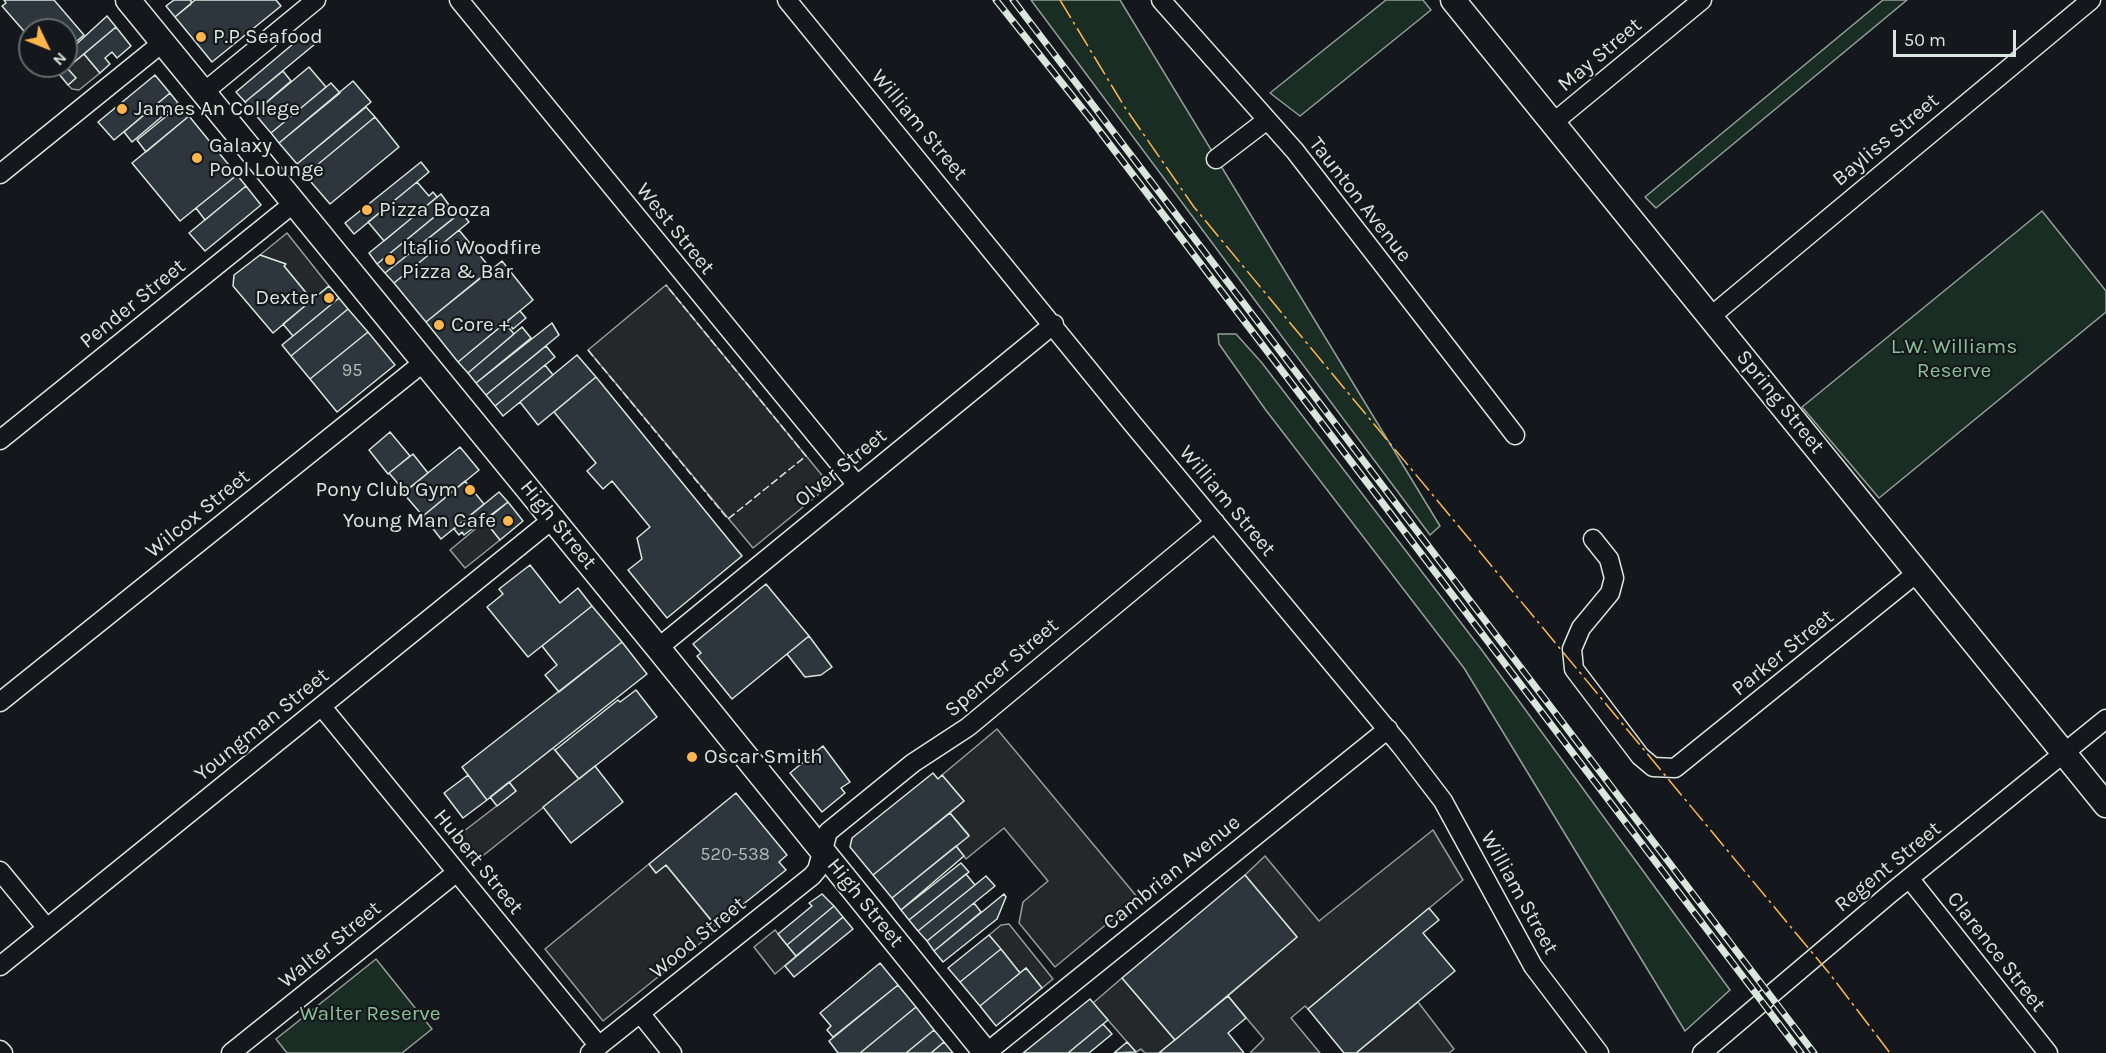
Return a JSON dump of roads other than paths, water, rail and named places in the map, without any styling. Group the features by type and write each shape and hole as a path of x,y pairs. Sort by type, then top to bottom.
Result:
{"main road":[{"name":"High Street","path":"128,0 986,1053"},
{"name":"Spring Street","path":"1453,0 2106,805"}],"street":[{"path":"204,92 316,0"},
{"name":"West Street","path":"459,0 857,485"},
{"name":"William Street","path":"788,0 1215,522 1388,729 1443,801 1533,966 1599,1053"},
{"name":"Taunton Avenue","path":"1161,0 1328,193 1515,435"},
{"name":"May Street","path":"1554,122 1702,0"},
{"name":"Bayliss Street","path":"1710,317 2091,0"},
{"path":"0,174 162,43"},
{"path":"1216,159 1267,120"},
{"name":"Pender Street","path":"0,440 294,203"},
{"name":"Olver Street","path":"658,648 1054,324"},
{"name":"Wilcox Street","path":"0,702 424,362"},
{"name":"Youngman Street","path":"0,966 553,519"},
{"name":"Spencer Street","path":"822,849 828,832 913,763 968,727 1215,522"},
{"name":"Parker Street","path":"1593,539 1609,559 1614,578 1610,593 1581,628 1572,649 1574,669 1640,756 1653,766 1675,768 1918,572"},
{"name":"Hubert Street","path":"322,706 457,872 594,1049"},
{"name":"Regent Street","path":"1705,1052 1909,878 2106,719"},
{"name":"Cambrian Avenue","path":"986,1053 1388,729"},
{"name":"Wood Street","path":"594,1049 812,876 817,870 822,849"},
{"path":"0,871 46,927"},
{"name":"Walter Street","path":"231,1053 457,872"},
{"name":"Clarence Street","path":"1909,878 2048,1053"},
{"path":"640,1013 672,1053"}],"railway":[{"path":"996,0 1089,117 1801,1053"},
{"path":"1013,0 1814,1053"}],"place":[{"name":"P.P Seafood","path":"201,37"},
{"name":"James An College","path":"122,109"},
{"name":"Galaxy Pool Lounge","path":"197,158"},
{"name":"Pizza Booza","path":"367,210"},
{"name":"Italio Woodfire Pizza & Bar","path":"390,260"},
{"name":"Dexter","path":"329,298"},
{"name":"Core +","path":"439,325"},
{"name":"Pony Club Gym","path":"470,490"},
{"name":"Young Man Cafe","path":"508,521"},
{"name":"Oscar Smith","path":"692,757"}],"park label":[{"name":"L.W. Williams Reserve","path":"1954,359"},
{"name":"Walter Reserve","path":"370,1014"}]}
